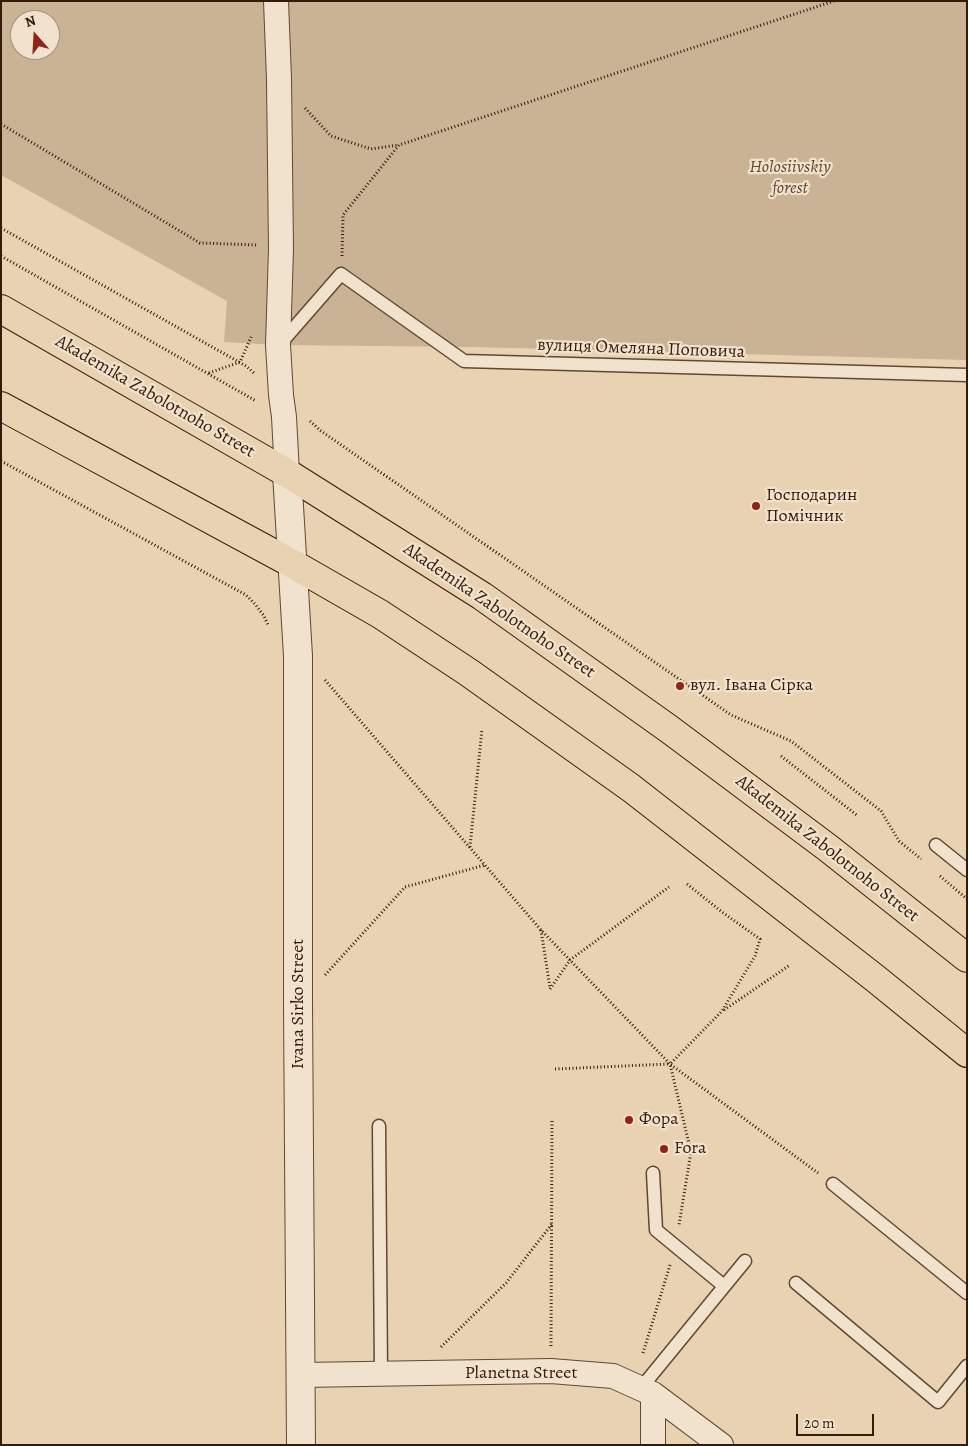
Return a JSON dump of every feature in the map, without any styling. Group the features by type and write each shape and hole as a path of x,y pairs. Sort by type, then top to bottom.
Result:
{"highway":[{"name":"Akademika Zabolotnoho Street","path":"1,309 287,473 482,596 669,729 836,854 967,958"},
{"path":"1,406 293,564 380,614 468,672 631,788 876,979 967,1053"}],"street":[{"path":"276,1 279,79 280,249 278,345 287,473"},
{"name":"Ivana Sirko Street","path":"287,473 298,656 301,1445"},
{"name":"Planetna Street","path":"301,1375 551,1371 614,1376 647,1391 721,1445"},
{"path":"647,1391 653,1445"}],"lane":[{"path":"278,345 341,274"},
{"name":"вулиця Омеляна Поповича","path":"341,274 464,361 967,375"},
{"path":"936,845 967,870"},
{"path":"379,1126 381,1374"},
{"path":"653,1172 656,1230 724,1286"},
{"path":"833,1184 967,1293"},
{"path":"647,1391 744,1261"},
{"path":"796,1283 938,1402 967,1366"}],"path":[{"path":"279,79 331,136 371,149 399,144 834,1"},
{"path":"1,124 200,243 266,245 280,249"},
{"path":"341,274 343,215 399,144"},
{"path":"1,228 246,366 283,406"},
{"path":"1,256 283,406 731,715 791,741 881,811 899,841 922,860"},
{"path":"1,461 246,595 264,616 270,636 298,656"},
{"path":"325,680 541,930 670,1064 833,1184"},
{"path":"470,847 482,729"},
{"path":"781,756 858,816"},
{"path":"325,975 405,887 485,865"},
{"path":"937,873 967,899"},
{"path":"687,884 760,939 755,956 722,1012"},
{"path":"541,930 550,989 570,960 669,888"},
{"path":"555,1069 670,1064 722,1012 790,965"},
{"path":"551,1371 552,1119"},
{"path":"414,1374 506,1283 552,1223"}],"green space":[{"name":"Holosiivskiy forest","path":"1,1 967,1 967,360 473,347 278,345 224,342 227,301 1,175"}],"place":[{"name":"Господарин Помічник","path":"756,506"},
{"name":"вул. Івана Сірка","path":"680,686"},
{"name":"Фора","path":"629,1120"},
{"name":"Fora","path":"664,1149"}]}
